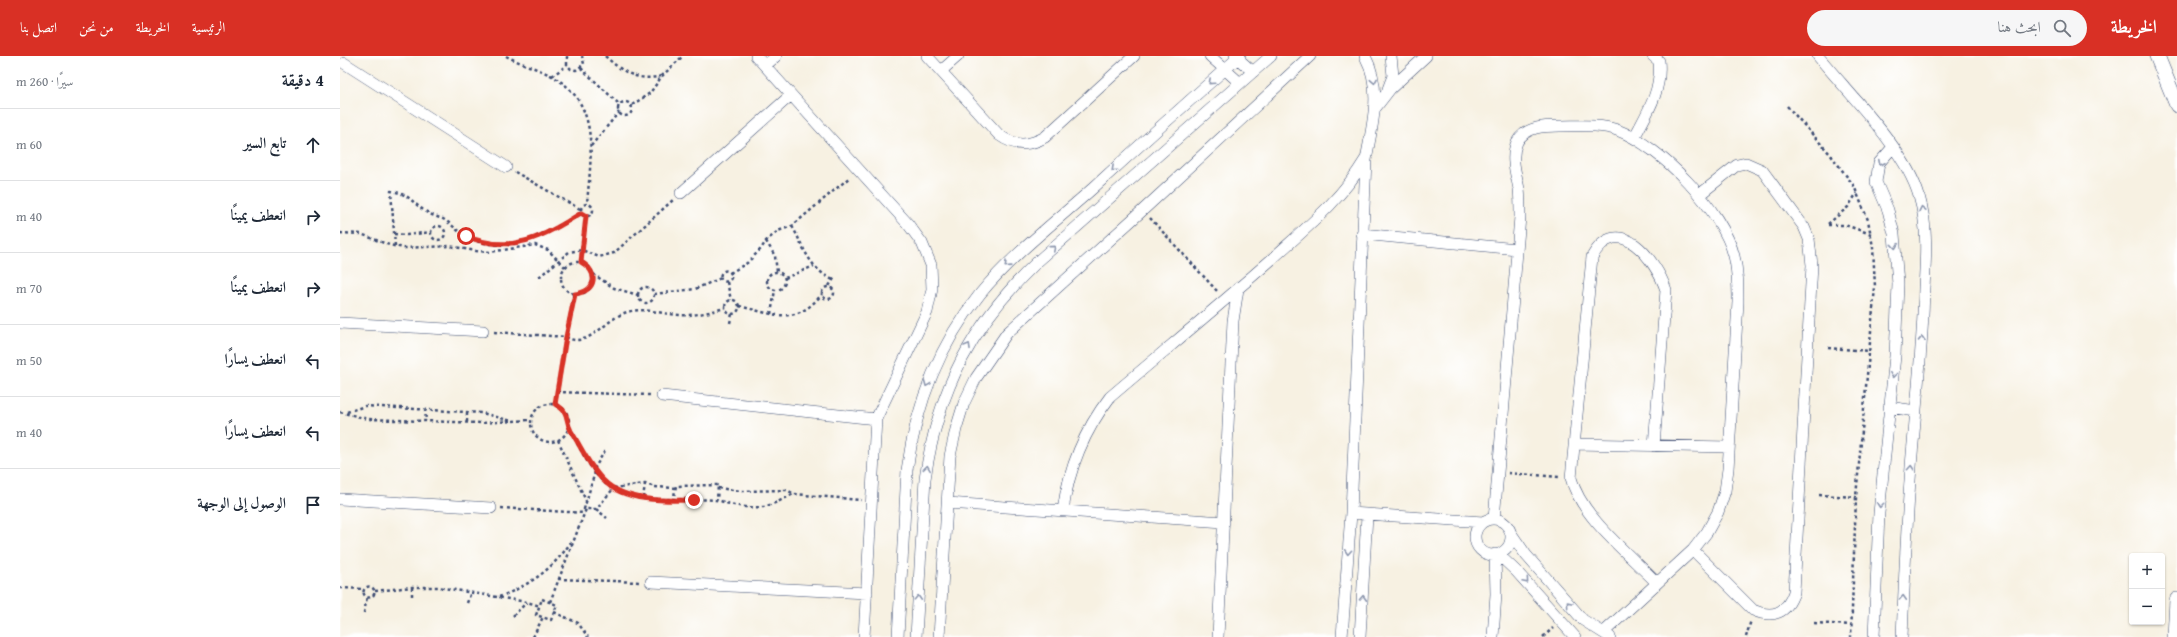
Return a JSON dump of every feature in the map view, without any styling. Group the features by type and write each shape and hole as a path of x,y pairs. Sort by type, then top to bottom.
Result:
{"street":[{"path":"756,56 918,237 931,265 932,289 927,312 876,419 864,637"},
{"path":"765,66 776,56"},
{"path":"928,56 999,135 1007,141 1027,145 1045,137 1134,56"},
{"path":"942,71 958,56"},
{"path":"1210,56 1240,84"},
{"path":"916,637 925,478 929,454 941,405 956,370 973,337 1003,296 1038,260 1271,56"},
{"path":"939,637 950,456 956,429 976,378 990,354 1007,332 1143,210 1310,56"},
{"path":"1342,637 1351,513 1366,160 1376,107 1374,78 1365,56"},
{"path":"1376,107 1384,95 1393,76 1391,56"},
{"path":"1384,95 1426,56"},
{"path":"1634,138 1658,89 1660,75 1659,61 1653,56"},
{"path":"1818,56 1893,147 1908,170 1919,195 1925,222 1926,250 1922,357 1907,517 1902,637"},
{"path":"2157,56 2177,105"},
{"path":"898,637 907,470 911,442 925,389 948,339 980,293 1014,259 1238,57 1253,72"},
{"path":"345,62 506,167"},
{"path":"681,193 791,95"},
{"path":"1351,513 1483,522 1494,519 1504,523 1522,549 1584,620 1607,634 1657,583 1693,550 1707,532 1718,512 1725,491 1730,447 1738,279 1734,255 1725,233 1699,195 1658,153 1634,138 1617,130 1599,126 1540,126 1528,131 1518,140 1513,152 1520,204 1494,519"},
{"path":"1874,637 1879,513 1895,356 1898,284 1894,234 1888,210 1876,182 1879,163 1893,147"},
{"path":"1063,510 1066,489 1078,450 1094,419 1110,397 1238,289 1331,205 1350,184 1366,160"},
{"path":"1693,550 1753,610 1763,614 1774,615 1784,610 1791,602 1794,592 1812,252 1804,228 1768,177 1754,166 1746,163 1738,165 1699,195"},
{"path":"1362,234 1517,249"},
{"path":"1654,446 1666,290 1656,268 1641,249 1624,238 1614,238 1605,241 1597,248 1592,257 1571,478 1574,490 1588,512 1657,583"},
{"path":"1218,637 1233,322 1238,289"},
{"path":"340,323 483,332"},
{"path":"662,396 876,419"},
{"path":"1889,407 1916,410"},
{"path":"1574,444 1730,447"},
{"path":"340,499 491,508"},
{"path":"948,503 1224,522"},
{"path":"1360,637 1367,514"},
{"path":"1483,522 1476,531 1476,542 1483,551 1496,554 1517,572 1574,636 1580,632 1584,620"},
{"path":"1496,554 1509,544 1510,532"},
{"path":"1493,637 1496,594 1496,554"},
{"path":"651,582 867,593"},
{"path":"2175,637 2177,600"}],"path":[{"path":"506,56 552,76 569,90 582,108 590,129 591,146 587,203"},
{"path":"567,56 567,65 571,69 581,68 619,104"},
{"path":"581,68 584,64 582,56"},
{"path":"605,56 629,75 640,78 662,76"},
{"path":"618,112 626,116 630,114 632,105 650,93 662,76 683,56"},
{"path":"552,76 567,65"},
{"path":"619,104 624,101 632,105"},
{"path":"591,146 618,112 619,104"},
{"path":"1787,106 1830,154 1857,192 1868,220 1871,234 1875,287 1856,497 1851,637"},
{"path":"506,167 581,211 586,216"},
{"path":"730,273 755,257 766,240 778,232 792,226 859,170"},
{"path":"395,246 391,191 410,197 422,209 444,220 466,236 495,244 525,242 554,230 581,211 581,206 587,203"},
{"path":"1857,192 1848,207 1828,225 1850,226 1871,234"},
{"path":"539,278 558,259 569,252 582,250 599,257 614,253 681,193"},
{"path":"586,216 593,212 593,208 587,203"},
{"path":"1143,210 1225,300"},
{"path":"581,262 586,216"},
{"path":"437,226 442,227 445,230 445,235 442,239 437,240 432,237 431,232 432,228 437,226"},
{"path":"792,226 809,260 814,266 833,280"},
{"path":"394,234 407,235 431,232"},
{"path":"340,233 361,234 375,241 395,246 437,245 490,252 535,245 548,250 565,267"},
{"path":"437,240 437,245"},
{"path":"766,240 775,256 777,272 784,278"},
{"path":"572,262 581,262 589,266 593,274 593,282 590,288 583,293 575,294 567,291 562,284 561,275 565,267 572,262"},
{"path":"784,278 814,266"},
{"path":"654,294 695,289 720,278 722,272 724,271 730,273"},
{"path":"775,290 770,288 767,283 768,277 771,273 777,272"},
{"path":"730,273 731,276 727,282 731,300"},
{"path":"593,274 614,288 638,295 640,299 649,302 654,294"},
{"path":"731,300 734,300 739,306 779,316 794,316 809,307 822,294 822,290 828,286 835,277"},
{"path":"720,278 727,282"},
{"path":"775,290 783,286 784,278"},
{"path":"822,294 827,299 834,296 834,291 828,286"},
{"path":"638,295 640,289 646,287 652,289 654,294"},
{"path":"771,314 775,290"},
{"path":"555,404 575,294"},
{"path":"725,308 725,304 731,300"},
{"path":"730,323 732,314 736,313 739,306"},
{"path":"483,332 566,337 573,341 581,341 616,317 627,312 639,310 673,315 696,315 725,308"},
{"path":"725,308 726,311 732,314"},
{"path":"1828,348 1870,351"},
{"path":"557,392 662,396"},
{"path":"569,427 565,435 558,440 548,442 538,439 532,431 530,420 534,410 544,404 555,404 563,409 568,417 569,427 595,470 604,481 614,488 643,498 673,501 717,500 740,506 765,507 794,494"},
{"path":"340,412 346,412 365,406 425,409 482,413 516,422"},
{"path":"425,409 426,421"},
{"path":"346,412 368,419 467,422 516,422 530,420"},
{"path":"467,412 467,422"},
{"path":"558,440 586,501"},
{"path":"550,602 574,537 585,513 586,509 584,509 595,470 606,449"},
{"path":"1498,472 1571,478"},
{"path":"596,509 614,488 645,484 655,487 676,488 676,486 718,485 718,488 741,491 787,490 794,494 872,500"},
{"path":"643,498 645,484"},
{"path":"673,501 676,488"},
{"path":"717,500 718,488"},
{"path":"1819,495 1856,497"},
{"path":"491,508 585,513"},
{"path":"586,509 596,509 607,518"},
{"path":"498,597 534,580 554,563 574,537"},
{"path":"558,579 651,582"},
{"path":"340,588 364,589 370,586 375,592"},
{"path":"367,597 374,595 375,592 412,587 438,587 527,602 540,606"},
{"path":"412,587 412,599"},
{"path":"364,589 364,594 367,597 364,613"},
{"path":"467,603 471,592"},
{"path":"542,599 550,602 556,605 551,620 536,615 542,599"},
{"path":"512,616 527,602"},
{"path":"1746,637 1753,610"},
{"path":"554,612 578,623 588,637"},
{"path":"533,637 543,617"},
{"path":"1814,623 1851,625"}],"route":[{"path":"466,236 485,243 505,245 516,244 525,242 554,230 581,213 586,216 581,262 589,266 593,274 593,282 590,288 583,293 575,294 555,404 563,409 568,417 569,427 595,471 604,481 614,488 643,498 673,501 694,500"}]}
